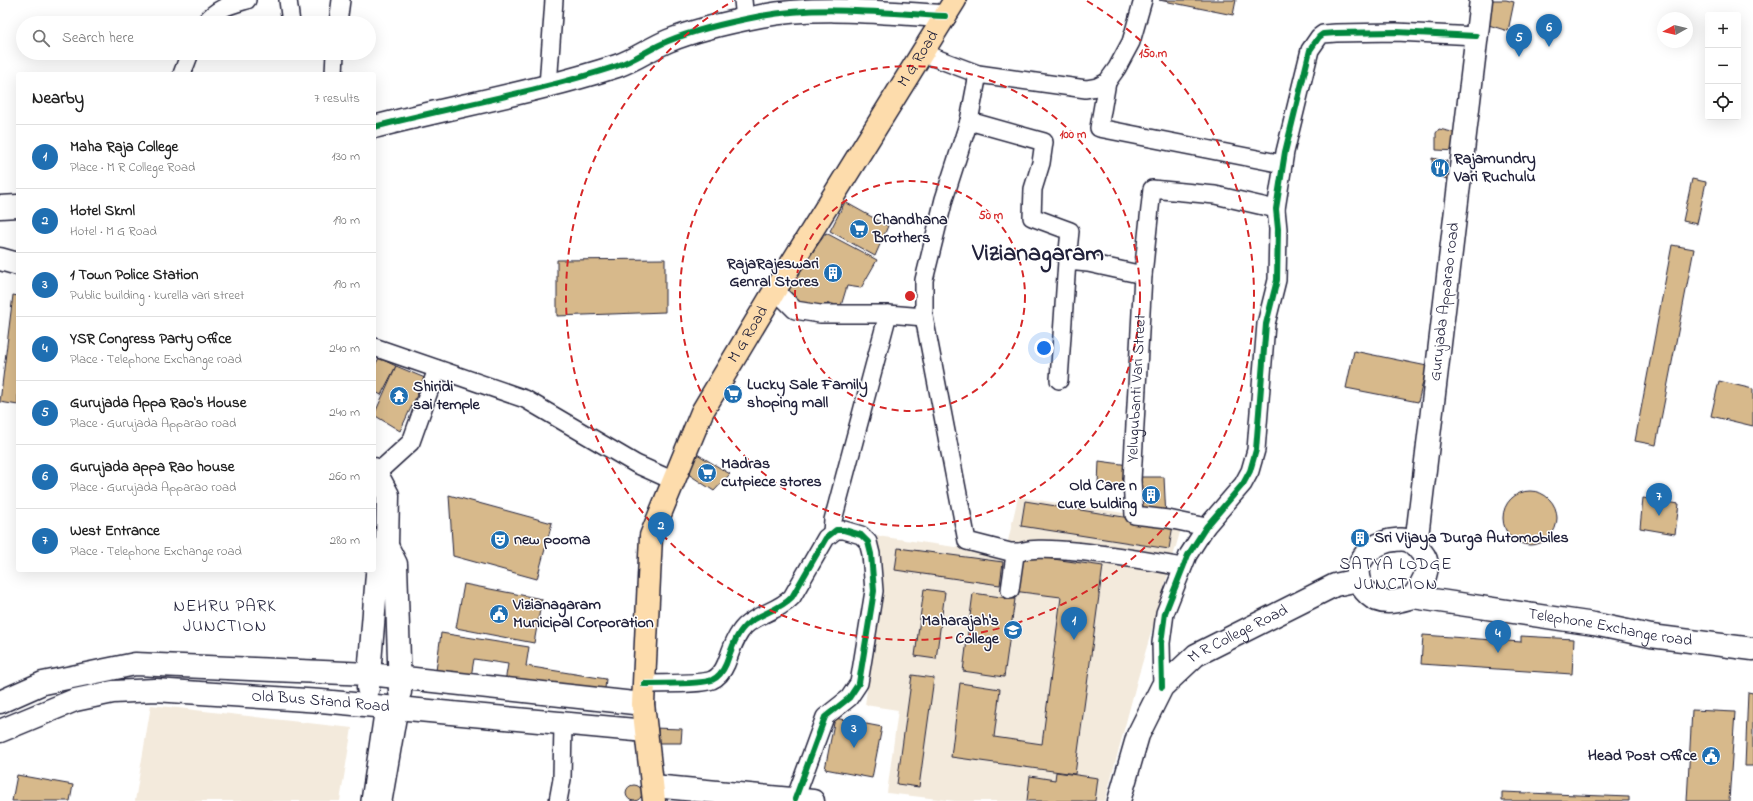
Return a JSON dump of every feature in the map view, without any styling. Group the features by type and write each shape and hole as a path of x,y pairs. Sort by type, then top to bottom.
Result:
{"main road":[{"name":"M G Road","path":"653,793 646,731 644,694 651,536 702,412 775,290 950,8"}],"street":[{"path":"210,16 223,6 247,0"},
{"path":"288,0 290,16"},
{"path":"339,16 341,0"},
{"path":"548,86 554,0"},
{"path":"1143,0 1131,42 1107,82 1099,128 1283,164"},
{"name":"Gurujada Apparao road","path":"1416,545 1481,0"},
{"path":"376,127 548,86 618,66 668,41 705,29 744,10 762,16 827,10 950,8"},
{"path":"1162,687 1162,643 1165,613 1183,567 1188,555 1206,527 1243,484 1250,471 1256,450 1266,324 1277,280 1278,229 1276,209 1283,164 1310,50 1319,37 1323,34 1336,32 1381,32 1476,36"},
{"path":"922,53 978,74 1086,89 1097,87 1107,82"},
{"path":"183,72 187,60"},
{"path":"334,72 335,60"},
{"path":"978,74 969,121 944,200 924,280 924,317 967,541 1010,552 1021,552"},
{"path":"969,121 1044,142 1041,162 1033,189 1032,217 1070,231 1059,380"},
{"name":"Yelugubanti Vari Street","path":"1206,527 1168,519 1134,515 1132,480 1143,275 1152,189 1215,195 1276,209"},
{"path":"0,207 16,206"},
{"path":"0,259 16,263"},
{"path":"1067,261 1088,263 1143,275"},
{"path":"775,290 795,310 820,314 888,314 924,317"},
{"path":"832,532 833,520 888,314"},
{"path":"376,348 525,399 636,464 674,481"},
{"path":"376,470 411,442 437,369"},
{"path":"376,473 388,495 387,546 377,574 369,674 383,707 383,801"},
{"path":"644,694 712,680 718,677 723,670 737,637 744,627 750,621 786,604 792,597 826,538 832,532 836,530 852,532 861,535 868,542 873,568 874,591 859,683 849,698 825,717 804,800 653,793"},
{"path":"1358,580 1358,567 1362,556 1373,548 1394,539 1408,540 1416,545 1424,555 1427,568 1424,582 1413,597"},
{"path":"370,801 383,707 400,678 396,564 387,546"},
{"path":"1010,590 1015,555 1033,549 1085,552 1183,567"},
{"name":"Telephone Exchange road","path":"1358,580 1363,590 1372,598 1381,602 1396,602 1413,597 1594,624 1651,636 1753,649"},
{"name":"M R College Road","path":"1119,801 1138,735 1162,687 1196,655 1336,585 1358,580"},
{"name":"Old Bus Stand Road","path":"0,702 43,684 135,664 369,674 400,678 644,694"},
{"name":"Old Bus Stand Road","path":"0,731 57,706 75,700 113,692 155,690 383,707 646,731"},
{"path":"558,801 562,779 563,723"}],"shaded area":[{"name":"Maharajah's College","path":"1018,497 1183,522 1137,681 1105,801 955,801 887,793 898,710 865,705 882,578 877,536 1005,554"},
{"path":"151,705 352,728 340,801 135,801"}],"building":[{"path":"1159,0 1236,0 1233,15"},
{"path":"1486,0 1506,0 1514,2 1508,31 1482,23"},
{"path":"1439,129 1461,134 1459,151 1436,150 1436,133"},
{"name":"Rajamundry Vari Ruchulu","path":"1432,158 1447,161 1447,179 1433,174"},
{"path":"1692,179 1706,182 1697,224 1683,221"},
{"name":"Chandhana Brothers","path":"845,202 888,226 875,256 830,231"},
{"name":"RajaRajeswari Genral Stores","path":"826,233 877,260 861,288 847,286 841,306 828,303 825,310 795,308 785,291"},
{"path":"1672,245 1694,249 1656,445 1635,441"},
{"path":"665,259 665,312 557,316 557,260"},
{"path":"13,295 16,296 16,405 0,402"},
{"path":"1354,351 1427,366 1418,402 1346,388"},
{"path":"379,358 396,366 381,395 376,392 376,363"},
{"name":"Shiridi sai temple","path":"396,366 425,378 400,431 376,416 376,411"},
{"path":"1719,381 1753,389 1753,426 1711,416"},
{"name":"Madras cutpiece stores","path":"697,454 730,474 714,491 685,472"},
{"path":"1099,461 1129,465 1127,488 1098,484"},
{"name":"Old Care n cure bulding","path":"1134,477 1164,477 1166,518 1139,513"},
{"path":"1525,491 1535,491 1545,495 1553,503 1557,513 1557,523 1553,533 1545,541 1535,545 1525,545 1515,541 1507,533 1503,523 1503,513 1507,503 1515,495"},
{"name":"new poorna","path":"449,495 552,523 537,579 453,556"},
{"path":"1643,498 1679,504 1675,534 1640,528"},
{"path":"1025,501 1173,525 1169,549 1021,526"},
{"name":"Sri Vijaya Durga Automobiles","path":"1364,531 1364,543 1358,545 1355,533"},
{"path":"898,548 1003,562 1000,585 895,570"},
{"path":"1018,554 1103,566 1075,774 951,757 960,683 1000,689 994,737 1042,744 1061,597 1013,591"},
{"name":"Vizianagaram Municipal Corporation","path":"464,584 542,599 534,643 456,628"},
{"path":"924,589 945,592 936,659 915,656"},
{"path":"973,593 1015,599 1004,677 963,671"},
{"path":"441,633 529,647 526,666 606,679 604,698 505,682 508,664 474,659 471,677 436,671"},
{"path":"1423,635 1521,642 1521,636 1574,639 1572,674 1421,664"},
{"path":"912,675 934,678 919,787 897,784"},
{"path":"1748,692 1753,693 1753,766 1745,766"},
{"name":"Head Post Office","path":"1692,710 1735,712 1729,801 1687,801"},
{"path":"835,718 882,727 872,778 825,769"},
{"path":"653,728 682,729 681,743 654,743"},
{"path":"1056,772 1098,778 1095,801 1027,801 1030,776 1055,780"},
{"path":"17,775 73,785 70,801 12,801"},
{"path":"634,785 641,790 642,793 637,800 634,801 627,796 626,793 631,786"},
{"path":"1502,792 1629,797 1629,801 1502,801"}],"cycle path":[{"path":"376,126 557,84 617,66 662,44 690,33 714,26 761,16 830,10 945,16"},
{"path":"1162,687 1161,643 1165,613 1188,555 1206,527 1243,484 1250,471 1256,450 1266,324 1277,280 1278,229 1276,209 1285,152 1310,50 1319,37 1323,34 1396,32 1476,36"},
{"path":"644,684 698,683 706,682 717,677 724,669 736,639 745,626 756,618 781,606 792,597 826,538 836,530 844,530 861,535 868,542 871,554 874,591 859,683 849,698 825,717 795,799"}],"place":[{"name":"Gurujada appa Rao house","path":"1549,47"},
{"name":"Gurujada Appa Rao's House","path":"1519,57"},
{"name":"Rajamundry Vari Ruchulu","path":"1440,168"},
{"name":"Chandhana Brothers","path":"859,229"},
{"name":"RajaRajeswari Genral Stores","path":"833,273"},
{"name":"Lucky Sale Family shoping mall","path":"733,394"},
{"name":"Shiridi sai temple","path":"399,396"},
{"name":"Madras cutpiece stores","path":"707,473"},
{"name":"Old Care n cure bulding","path":"1151,495"},
{"name":"West Entrance","path":"1659,516"},
{"name":"Sri Vijaya Durga Automobiles","path":"1360,538"},
{"name":"new poorna","path":"500,540"},
{"name":"Hotel Skml","path":"661,545"},
{"name":"Vizianagaram Municipal Corporation","path":"499,614"},
{"name":"Maharajah's College","path":"1013,630"},
{"name":"Maha Raja College","path":"1074,640"},
{"name":"YSR Congress Party Office","path":"1498,653"},
{"name":"1 Town Police Station","path":"854,748"},
{"name":"Head Post Office","path":"1711,756"}],"district":[{"name":"Vizianagaram","path":"1038,254"},
{"name":"SATYA LODGE JUNCTION","path":"1396,574"},
{"name":"NEHRU PARK JUNCTION","path":"225,616"}]}
